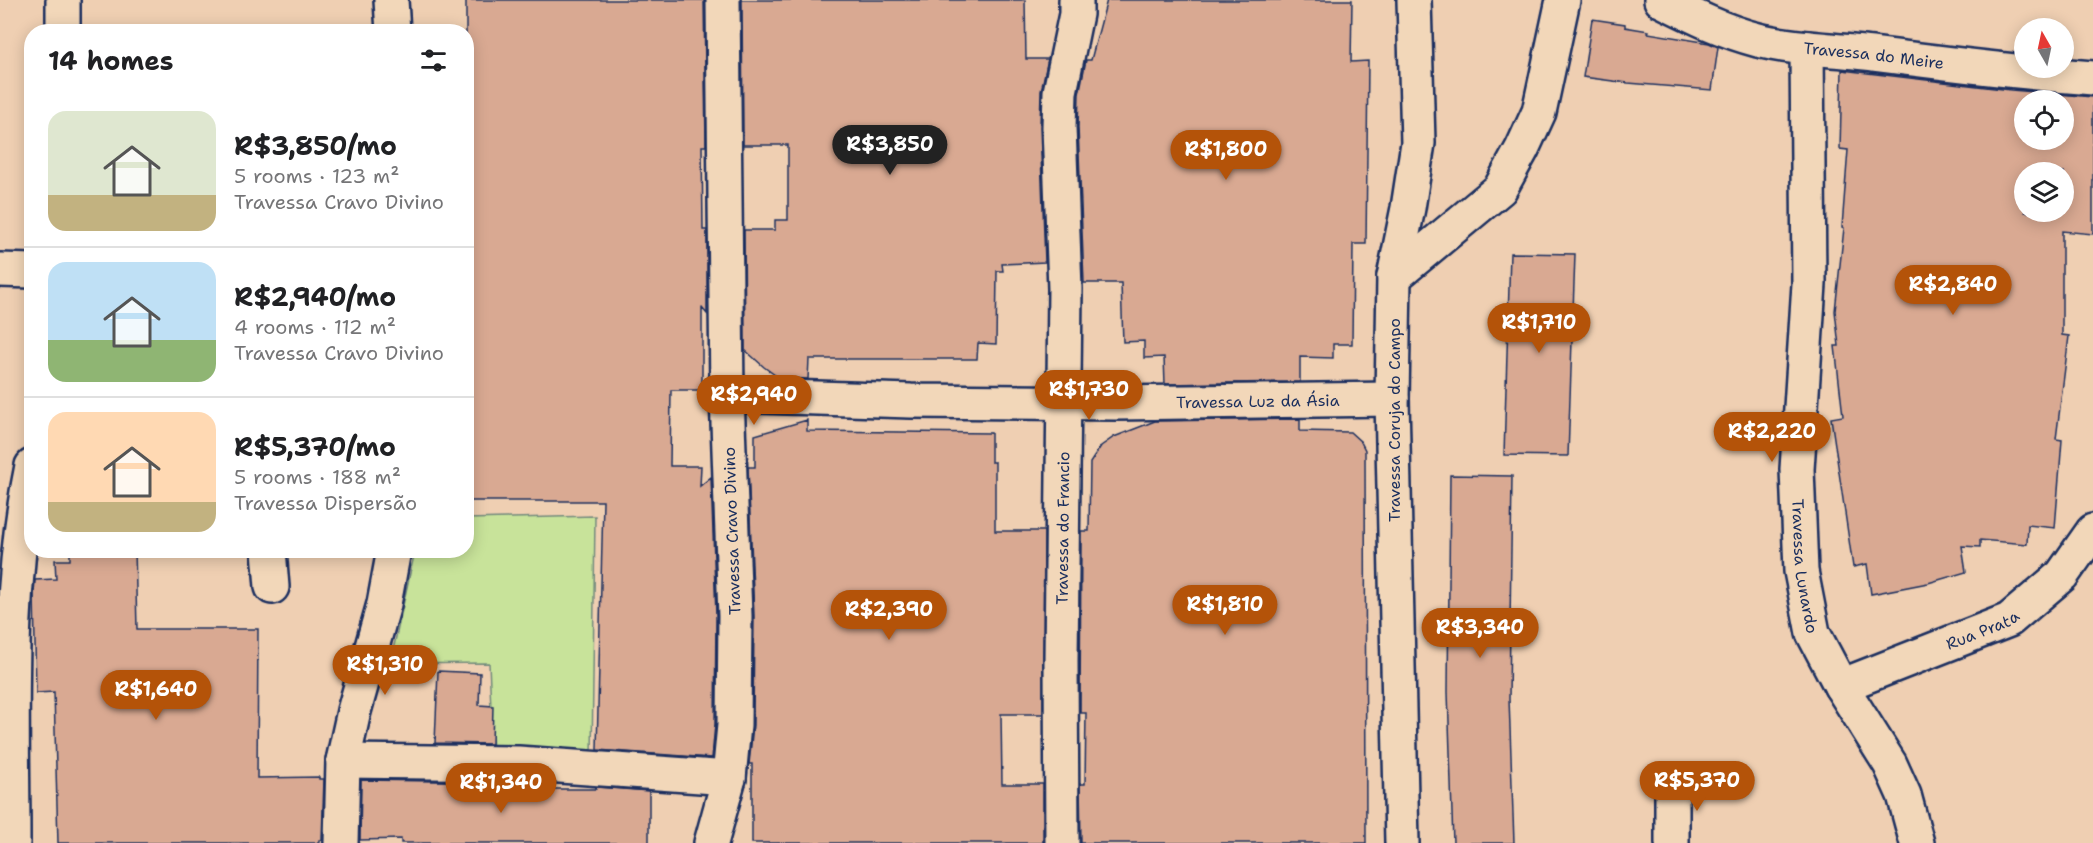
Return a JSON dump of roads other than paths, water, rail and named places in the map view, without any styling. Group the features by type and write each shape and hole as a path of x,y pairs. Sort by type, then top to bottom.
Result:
{"street":[{"path":"63,0 63,24"},
{"path":"391,0 392,24"},
{"name":"Travessa Cravo Divino","path":"711,843 729,778 734,725 735,616 727,396 723,0"},
{"name":"Travessa do Francio","path":"1062,843 1061,649 1065,289 1059,128 1060,92 1076,14 1076,0"},
{"name":"Travessa Coruja do Campo","path":"1402,843 1392,399 1394,277 1418,143 1414,0"},
{"path":"1394,277 1500,189 1522,150 1539,112 1563,0"},
{"name":"Travessa do Meire","path":"1661,0 1716,27 1760,40 1807,48 2093,78"},
{"name":"Travessa Lunardo","path":"1807,48 1809,284 1797,469 1801,571 1813,633 1841,686 1890,764 1904,795 1917,843"},
{"path":"0,270 24,271"},
{"name":"Travessa Luz da Ásia","path":"727,396 1116,403 1392,399"},
{"name":"Rua Prata","path":"1841,686 2009,620 2062,575 2093,531"},
{"path":"13,843 13,629 24,537"},
{"path":"270,558 272,587"},
{"path":"341,843 343,761 354,711 384,604 393,558"},
{"path":"343,761 518,763 729,778"},
{"path":"1672,781 1672,843"}]}
